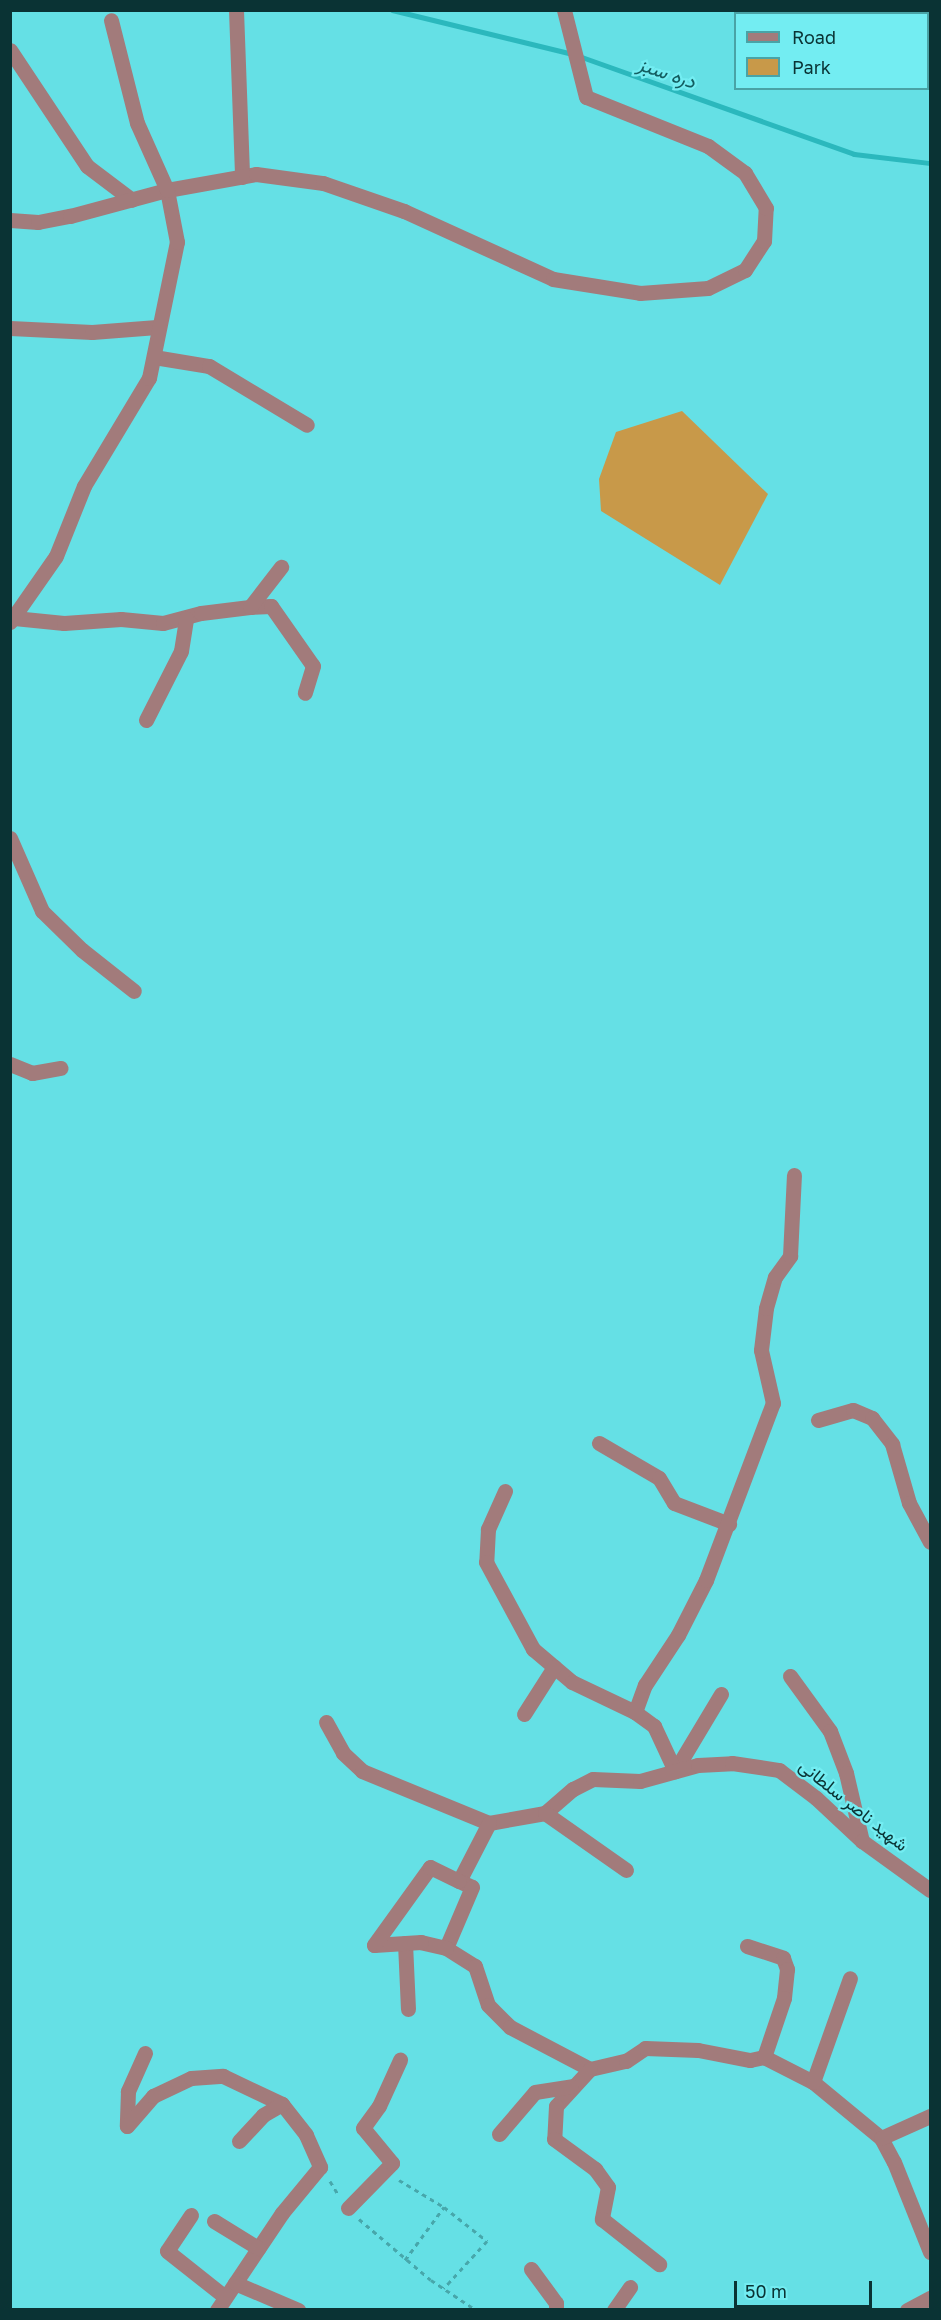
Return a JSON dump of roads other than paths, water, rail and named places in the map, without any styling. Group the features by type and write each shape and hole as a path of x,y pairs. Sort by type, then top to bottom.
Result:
{"street":[{"path":"236,10 242,177"},
{"path":"10,220 38,222 167,190 256,174 323,183 404,212 553,279 640,293 708,288 745,270 764,241 766,208 745,173 708,146 586,97 564,10"},
{"path":"12,620 56,556 84,486 149,378 157,327 177,242 167,190 137,123 111,20"},
{"path":"10,50 87,166 132,200"},
{"path":"10,328 93,332 157,327"},
{"path":"154,357 209,366 307,425"},
{"path":"250,607 281,567"},
{"path":"12,620 64,623 121,619 163,623 250,607 271,606 313,666 305,693"},
{"path":"146,720 181,651 186,618"},
{"path":"10,838 42,911 82,950 134,991"},
{"path":"10,1064 32,1073 61,1068"},
{"path":"635,1712 645,1685 678,1635 706,1580 729,1524 772,1403 761,1350 766,1308 775,1277 790,1256 794,1175"},
{"path":"818,1419 853,1410 872,1418 892,1444 909,1503 930,1542"},
{"path":"598,1443 658,1478 674,1503 729,1524"},
{"path":"505,1491 488,1529 486,1562 533,1649 572,1682 635,1712 654,1726 675,1771"},
{"path":"524,1714 554,1667"},
{"path":"790,1676 830,1731 846,1773 862,1841"},
{"path":"675,1771 722,1694"},
{"path":"326,1722 343,1753 362,1771 489,1822 545,1813 626,1870"},
{"name":"شهید ناصر سلطانی","path":"545,1813 573,1789 593,1779 640,1781 698,1765 732,1763 779,1770 816,1797 862,1841 930,1890"},
{"path":"459,1881 489,1822"},
{"path":"446,1948 472,1887 430,1867 374,1945 421,1942 446,1948 475,1966 488,2005 510,2027 590,2069"},
{"path":"405,1943 408,2009"},
{"path":"747,1946 783,1958 787,1969 784,1998 764,2057"},
{"path":"813,2082 850,1978"},
{"path":"659,2264 602,2218 608,2187 595,2169 554,2139 556,2106 571,2086 590,2069 626,2061 645,2048 698,2050 750,2060 764,2057 813,2082 881,2138 894,2162 930,2252"},
{"path":"145,2053 128,2091 127,2126 153,2096 191,2078 223,2076 282,2104 306,2135 321,2167 258,2248 221,2303 167,2251 191,2215"},
{"path":"348,2208 392,2163 363,2128 380,2106 400,2060"},
{"path":"499,2134 535,2092 571,2086"},
{"path":"239,2141 263,2115 282,2104"},
{"path":"881,2138 930,2116"},
{"path":"214,2221 258,2248"},
{"path":"531,2269 556,2303 556,2310"},
{"path":"235,2283 298,2310"},
{"path":"614,2310 630,2287"},
{"path":"907,2310 930,2298"}],"waterway":[{"name":"دره سبز","path":"392,10 576,55 854,154 930,163"}]}
